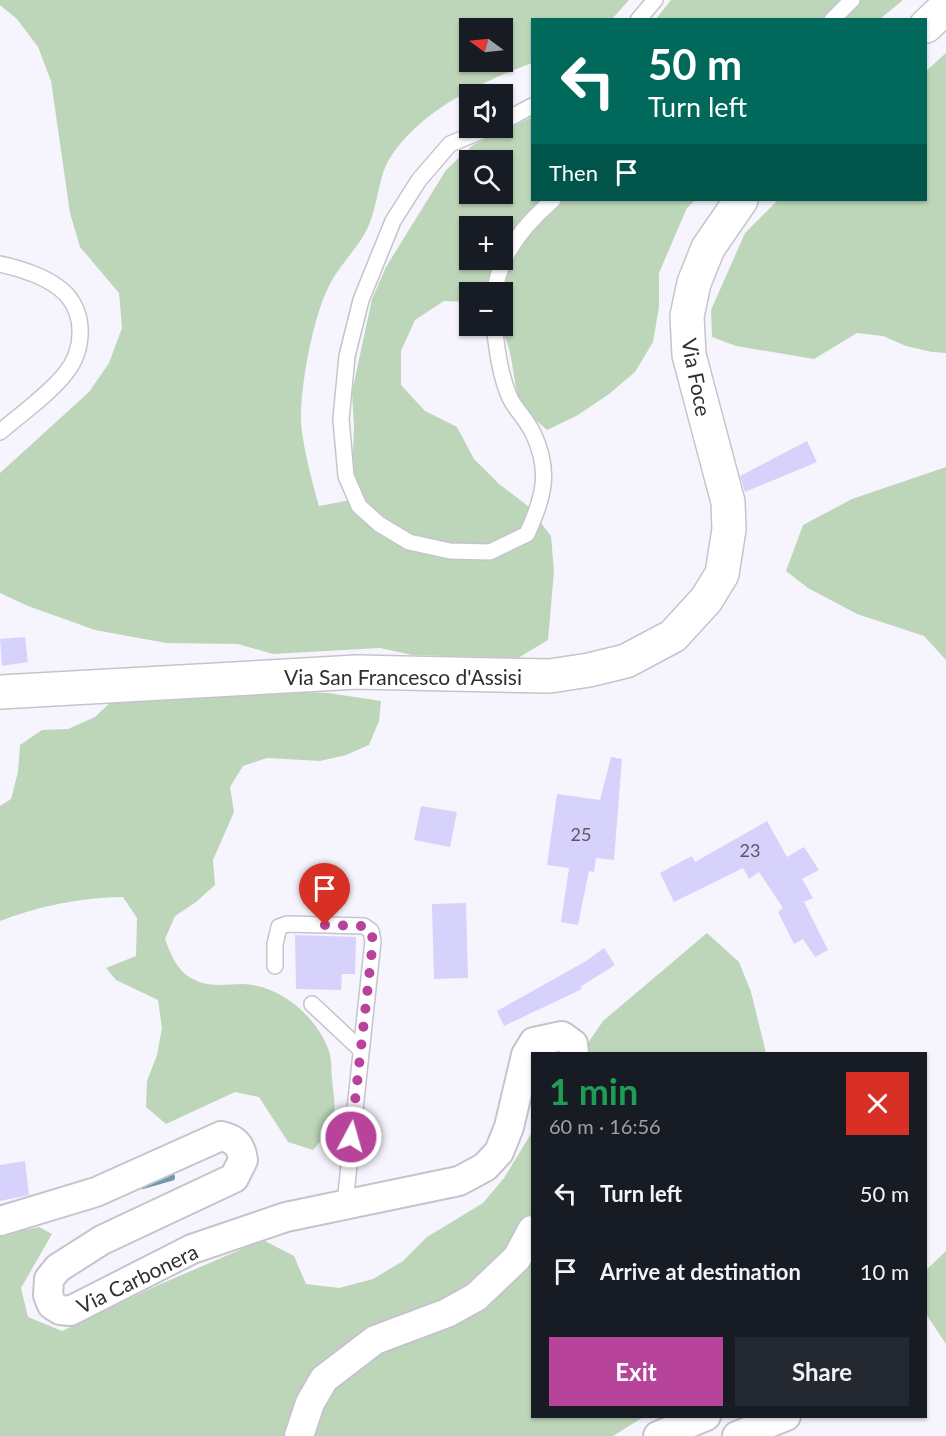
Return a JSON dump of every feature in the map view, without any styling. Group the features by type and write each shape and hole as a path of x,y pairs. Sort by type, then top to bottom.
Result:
{"main road":[{"path":"927,25 946,7"},
{"name":"Via Foce","path":"729,529 728,502 690,356 687,316 694,283 708,248 740,201"},
{"name":"Via San Francesco d'Assisi","path":"0,692 357,672 550,676 589,670 626,661 681,630 706,600 722,574 729,529"}],"street":[{"name":"Via Carbonera","path":"0,1221 96,1192 221,1136 234,1140 238,1145 243,1160 234,1178 102,1240 58,1268 49,1279 48,1295 52,1305 60,1310 70,1311 192,1249 286,1217 459,1181 485,1167 499,1152 509,1127 526,1055 534,1042 562,1036 573,1044 574,1052"},
{"path":"299,1436 310,1403 324,1379 375,1340 447,1313 476,1297 517,1258 531,1232"},
{"path":"658,1436 701,1418"},
{"path":"737,1436 781,1418"}],"lane":[{"path":"640,18 655,0"},
{"path":"834,18 852,0"},
{"path":"513,116 531,107"},
{"path":"465,138 450,144 419,180 393,221 361,300 347,356 341,419 346,476 359,506 379,524 409,542 450,551 490,552 527,534 539,508 546,475 533,433 510,397 495,336"},
{"path":"498,282 508,250 531,219 552,201"},
{"path":"0,264 26,269 65,294 82,324 77,350 66,373 0,432"},
{"path":"275,966 275,944 279,927 287,924 364,926 371,931 373,941 345,1203"},
{"path":"312,1004 360,1049"}],"green space":[{"path":"0,0 629,0 613,18 531,18 531,63 513,71 513,18 459,18 459,72 510,72 483,84 459,84 459,97 418,126 390,158 380,183 368,227 332,280 322,301 308,353 303,391 302,431 319,506 351,500 354,427 352,392 372,299 386,267 446,170 459,158 459,204 513,204 513,150 468,150 473,145 488,138 513,138 513,126 531,117 531,201 694,201 687,208 659,273 659,307 653,342 635,372 609,394 578,415 547,430 520,403 510,353 503,336 513,336 513,282 459,282 459,302 444,301 415,320 401,351 401,385 425,411 457,427 474,459 499,484 528,506 551,536 554,571 548,640 518,658 412,655 380,648 273,654 238,644 166,643 95,630 28,606 0,593 0,473 89,392 109,363 122,328 119,293 80,247 70,213 51,81 38,47 17,19 0,5"},
{"path":"671,0 903,0 881,18 657,18"},
{"path":"946,53 946,353 906,346 883,336 857,333 814,359 736,346 712,337 711,310 745,233 777,201 927,201 927,70"},
{"path":"946,467 946,660 924,636 857,614 808,588 786,571 803,525 852,499"},
{"path":"216,689 328,693 381,701 379,721 369,745 346,755 320,761 267,758 243,766 230,787 234,812 213,860 215,885 175,916 165,939 172,957 187,976 211,985 243,984 271,990 296,1005 316,1026 330,1054 335,1110 328,1132 313,1150 288,1142 259,1097 235,1092 166,1124 146,1107 147,1081 157,1055 162,1028 158,1000 116,980 106,968 136,956 137,918 123,897 61,903 0,921 0,806 11,799 18,772 20,745 42,730 68,729 95,717 114,699"},
{"path":"707,933 739,962 751,992 766,1052 582,1052 603,1021"},
{"path":"531,1134 531,1418 642,1418 613,1436 0,1436 0,1235 39,1227 52,1234 21,1288 28,1317 62,1331 156,1286 263,1240 294,1256 306,1284 339,1288 373,1279 403,1261 427,1237 483,1203 504,1178"},
{"path":"946,1251 946,1344 927,1316 927,1269"}],"building":[{"path":"807,441 817,462 745,492 740,476"},
{"path":"25,637 28,662 2,666 0,639"},
{"path":"611,757 622,759 614,860 596,858 594,872 589,871 578,925 561,922 569,868 547,865 557,794 600,800"},
{"path":"421,806 457,812 450,847 414,840"},
{"path":"767,821 787,857 804,847 819,870 802,879 813,898 804,902 828,950 815,957 803,939 794,944 778,912 783,908 759,872 749,879 743,868 674,902 660,873 692,856 695,862"},
{"path":"466,903 468,978 434,979 432,904"},
{"path":"295,935 356,937 355,974 342,974 341,990 296,989"},
{"path":"604,948 615,965 580,987 582,989 504,1026 497,1011 586,961"},
{"path":"25,1161 29,1195 0,1201 0,1165"}],"waterway":[{"path":"143,1185 171,1177"}],"route":[{"path":"325,925 364,926 371,931 373,941 351,1137"}]}
